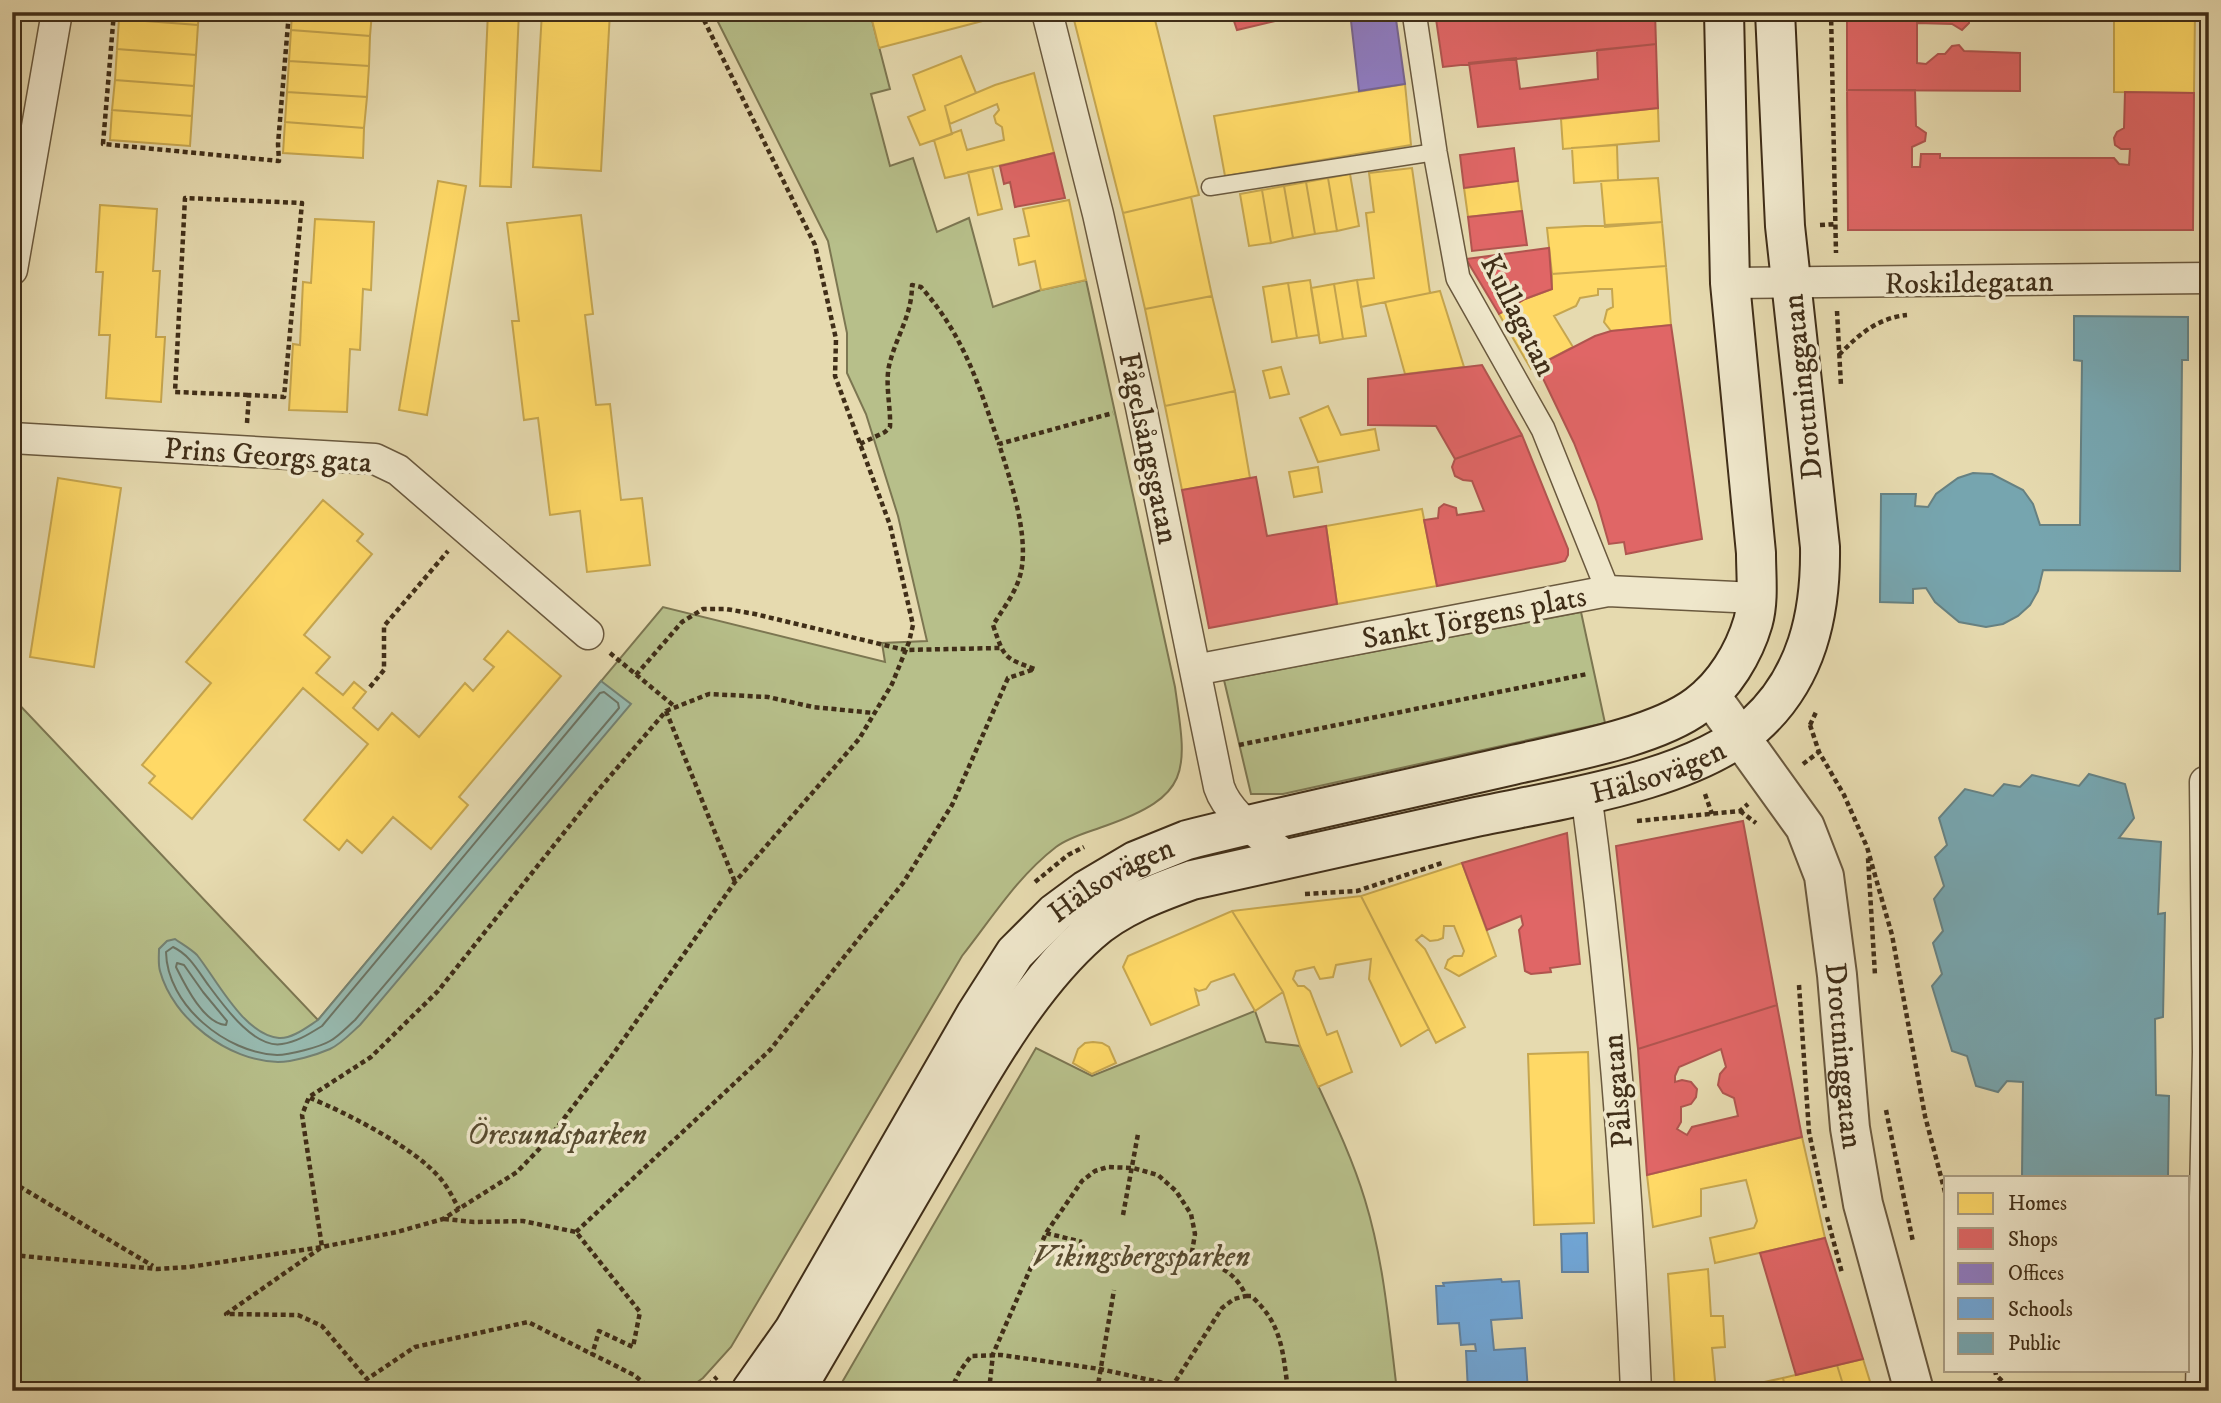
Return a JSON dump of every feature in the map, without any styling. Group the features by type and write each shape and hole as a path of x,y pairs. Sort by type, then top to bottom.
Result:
{"main road":[{"name":"Drottninggatan","path":"1724,12 1730,284 1756,553 1756,598 1753,621 1746,641 1726,678 1710,695 1805,827 1824,876 1837,975 1850,1128 1863,1204 1914,1391"},
{"name":"Drottninggatan","path":"1741,736 1764,716 1793,674 1810,637 1819,602 1820,547 1785,226 1776,12"},
{"name":"Hälsovägen","path":"751,1391 794,1330 1014,953 1055,913 1108,875 1187,840 1592,746 1677,717 1699,705 1710,695"},
{"name":"Hälsovägen","path":"795,1391 987,1064 1041,985 1063,958 1091,931 1148,896 1192,880 1290,876 1588,809 1712,753 1741,736"}],"street":[{"path":"12,270 57,12"},
{"name":"Fågelsångsgatan","path":"1047,12 1115,291 1223,798 1235,814 1249,824 1290,876"},
{"name":"Kullagatan","path":"1414,12 1435,152 1458,278 1542,429 1608,591"},
{"name":"Roskildegatan","path":"1730,284 2209,278"},
{"name":"Prins Georgs gata","path":"12,438 375,459 398,470 588,635"},
{"name":"Sankt Jörgens plats","path":"1195,670 1608,591 1756,598"},
{"path":"2204,1383 2208,1052 2205,782"},
{"name":"Pålsgatan","path":"1588,809 1612,1028 1631,1263 1636,1391"}],"lane":[{"path":"1210,187 1435,152"}],"path":[{"path":"114,12 103,144 279,161 278,144 289,12"},
{"path":"12,1255 157,1269 189,1267 321,1247 397,1231 443,1219 459,1209 517,1171 546,1142 611,1057 735,882 859,740 892,684 913,625 890,525 835,376 836,339 815,244 701,12"},
{"path":"185,198 302,203 284,397 248,395 175,391 185,198"},
{"path":"576,1232 770,1050 903,883 952,804 1008,678 1035,669 1008,659 1000,648 993,625 1021,573 1017,499 963,347 942,311 921,286 912,285 909,314 888,369 890,427 860,444"},
{"path":"1839,355 1859,334 1879,322 1912,314"},
{"path":"245,452 248,395"},
{"path":"999,444 1078,421"},
{"path":"370,687 384,670 384,626 467,529"},
{"path":"636,675 682,622 703,609 726,608 905,650 1000,648"},
{"path":"588,635 674,706"},
{"path":"1211,750 1587,674"},
{"path":"321,1247 302,1115 309,1097 372,1058 438,991 594,795 666,711 709,694 768,697 813,707 874,713"},
{"path":"666,711 735,882"},
{"path":"1810,725 1819,752 1844,795 1867,847 1892,935 1925,1116 1944,1188"},
{"path":"1588,809 1712,814"},
{"path":"1867,847 1876,985"},
{"path":"1290,876 1357,891 1435,867 1445,861"},
{"path":"309,1097 341,1111 424,1163 449,1189 459,1209"},
{"path":"1886,1108 1915,1253"},
{"path":"1123,1215 1138,1134"},
{"path":"989,1391 993,1354 1046,1233 1083,1181 1095,1171 1108,1167 1133,1168 1158,1175 1176,1191 1191,1214 1195,1234 1191,1258"},
{"path":"12,1182 157,1269"},
{"path":"443,1219 474,1222 523,1221 576,1232 640,1312 633,1347 599,1331 592,1355"},
{"path":"1046,1233 1082,1242"},
{"path":"321,1247 226,1314 298,1315 321,1326 367,1379 415,1348 528,1322 634,1374 653,1391"},
{"path":"1157,1257 1191,1258 1222,1267 1238,1282 1246,1296"},
{"path":"1097,1391 1114,1290"},
{"path":"950,1391 971,1356 993,1354 1100,1369 1174,1388 1222,1308 1234,1299 1246,1296 1251,1296 1266,1309 1276,1326 1289,1391"},
{"path":"1995,1372 2012,1391"}],"green space":[{"name":"Öresundsparken","path":"713,12 870,12 890,89 871,94 890,166 913,158 937,232 969,218 993,307 1041,290 1086,280 1175,687 1182,740 1178,776 1169,791 1155,803 1134,815 1061,843 1029,871 1006,898 962,956 731,1347 703,1378 685,1391 12,1391 12,697 318,1020 663,607 885,662 882,643 927,641 898,516 866,414 847,373 847,333 828,241"},
{"path":"1581,612 1605,723 1283,794 1251,794 1224,680"},
{"name":"Vikingsbergsparken","path":"1254,1008 1266,1042 1300,1046 1359,1180 1372,1223 1381,1271 1397,1391 837,1391 1036,1048 1092,1076 1255,1011"}],"water":[{"path":"601,681 631,704 360,1025 342,1041 311,1056 278,1062 259,1060 240,1054 205,1034 177,1005 167,989 159,963 159,949 167,941 175,939 197,955 232,1005 266,1035 289,1037 318,1020"}],"building: Homes":[{"path":"119,12 199,12 198,25 119,19"},
{"path":"292,12 372,12 370,36 291,30"},
{"path":"488,12 519,12 511,187 480,186"},
{"path":"542,12 610,12 601,171 533,167"},
{"path":"870,12 1017,12 879,48"},
{"path":"1072,12 1153,12 1199,195 1123,213"},
{"path":"2114,12 2195,12 2194,93 2114,92"},
{"path":"119,19 198,25 196,55 117,49"},
{"path":"291,30 370,36 369,66 289,61"},
{"path":"117,49 196,55 194,86 115,80"},
{"path":"961,56 976,93 945,106 952,134 920,145 908,117 925,110 913,75"},
{"path":"289,61 369,66 367,97 287,92"},
{"path":"1034,73 1054,153 945,178 934,140 961,130 967,150 1004,140 1002,127 996,123 994,116 999,110 997,104 950,124 945,106 995,85"},
{"path":"115,80 194,86 192,116 112,110"},
{"path":"1405,84 1411,145 1225,176 1214,116"},
{"path":"287,92 367,97 364,128 285,122"},
{"path":"1658,108 1659,141 1563,149 1561,119"},
{"path":"112,110 192,116 190,146 110,140"},
{"path":"285,122 364,128 363,158 283,153"},
{"path":"1617,145 1618,180 1574,183 1572,148"},
{"path":"992,167 1002,209 978,215 968,172"},
{"path":"1412,168 1430,293 1361,307 1357,280 1374,278 1366,213 1374,212 1369,173"},
{"path":"1350,174 1359,226 1337,231 1328,178"},
{"path":"1328,178 1337,231 1315,234 1306,182"},
{"path":"1658,178 1662,222 1605,227 1601,181"},
{"path":"438,181 466,186 427,415 399,410"},
{"path":"1518,181 1522,211 1468,217 1464,188"},
{"path":"1306,182 1315,234 1293,238 1284,186"},
{"path":"1284,186 1293,238 1271,243 1262,190"},
{"path":"1262,190 1271,243 1249,246 1240,194"},
{"path":"1191,197 1212,296 1145,309 1123,213"},
{"path":"1069,200 1086,280 1041,290 1035,261 1019,265 1014,239 1029,236 1023,209"},
{"path":"100,205 157,209 153,271 160,271 156,337 165,337 161,402 106,398 110,335 99,335 103,272 96,272"},
{"path":"581,215 593,314 585,315 596,405 610,404 621,500 642,498 650,565 587,572 580,511 550,515 538,418 524,420 512,321 519,321 507,223"},
{"path":"315,219 374,222 371,290 363,289 360,350 350,349 347,412 289,410 293,344 300,345 303,282 311,283"},
{"path":"1662,222 1666,266 1552,274 1547,228"},
{"path":"1666,266 1671,325 1611,331 1604,322 1607,310 1613,307 1612,289 1598,289 1598,295 1580,298 1576,306 1554,316 1573,347 1531,369 1499,314 1525,299 1552,289 1552,274"},
{"path":"1310,280 1319,335 1297,338 1288,283"},
{"path":"1357,280 1366,336 1343,339 1334,284"},
{"path":"1288,283 1297,338 1272,342 1263,287"},
{"path":"1334,284 1343,339 1320,343 1311,288"},
{"path":"1440,291 1464,367 1405,374 1385,302"},
{"path":"1212,296 1235,391 1165,406 1145,309"},
{"path":"1281,367 1289,394 1270,398 1263,371"},
{"path":"1235,391 1250,478 1182,490 1165,406"},
{"path":"1328,406 1341,435 1375,429 1379,450 1318,462 1300,418"},
{"path":"1318,467 1322,492 1294,497 1289,472"},
{"path":"58,478 121,488 94,667 30,657"},
{"path":"323,500 363,534 357,541 372,554 304,635 330,657 316,673 343,695 354,682 366,692 353,708 378,730 392,713 419,737 465,683 473,691 494,667 484,659 508,631 561,676 459,797 468,805 431,849 393,817 362,853 347,840 339,850 304,820 368,744 303,688 192,819 149,783 155,776 142,765 211,683 186,662"},
{"path":"1422,509 1437,586 1337,604 1326,526"},
{"path":"1462,863 1496,956 1459,976 1445,968 1448,960 1454,956 1462,956 1464,951 1454,926 1444,926 1443,938 1438,940 1430,941 1422,935 1416,940 1425,949 1465,1027 1436,1043 1361,896"},
{"path":"1361,896 1429,1029 1401,1046 1369,979 1371,959 1336,965 1333,977 1320,979 1314,967 1296,971 1293,979 1298,986 1304,986 1310,991 1327,1035 1337,1031 1352,1072 1318,1087 1300,1046 1283,992 1232,911"},
{"path":"1232,911 1283,992 1255,1011 1234,974 1211,982 1206,989 1195,989 1199,1005 1151,1025 1123,967 1128,956"},
{"path":"1093,1042 1109,1047 1116,1063 1092,1074 1073,1063 1078,1049 1085,1043"},
{"path":"1588,1052 1594,1223 1534,1225 1528,1054"},
{"path":"1802,1137 1825,1238 1715,1263 1710,1238 1754,1228 1757,1221 1746,1180 1701,1189 1701,1216 1653,1227 1647,1175"},
{"path":"1708,1269 1711,1316 1723,1316 1725,1347 1712,1348 1716,1391 1675,1391 1668,1274"},
{"path":"1863,1359 1873,1391 1845,1391 1837,1365"},
{"path":"1837,1365 1845,1391 1786,1391 1783,1378"},
{"path":"1783,1378 1786,1391 1757,1391 1755,1384"}],"building: Shops":[{"path":"1231,12 1313,12 1237,30"},
{"path":"1435,12 1655,12 1656,44 1443,67"},
{"path":"1847,12 1969,12 1969,23 1962,30 1952,24 1917,23 1917,63 1926,64 1938,54 1945,54 1952,46 1959,45 1964,51 2020,53 2020,91 1847,90"},
{"path":"1656,44 1658,108 1478,127 1469,63 1516,58 1520,89 1598,79 1597,50"},
{"path":"1847,90 1915,90 1916,126 1926,133 1925,141 1912,147 1912,167 1920,167 1921,154 1940,154 1940,158 2114,158 2119,164 2129,165 2130,149 2121,149 2115,145 2114,138 2117,132 2124,128 2125,92 2194,93 2193,230 1848,230"},
{"path":"1514,148 1518,181 1464,188 1460,155"},
{"path":"1054,153 1065,198 1015,207 1010,182 1004,184 1000,166"},
{"path":"1522,211 1527,245 1472,251 1468,217"},
{"path":"1549,248 1552,289 1525,299 1499,314 1466,259"},
{"path":"1671,325 1702,539 1626,554 1624,542 1609,544 1597,502 1574,443 1537,366 1595,336 1611,331"},
{"path":"1482,365 1522,435 1455,459 1436,426 1368,425 1368,379"},
{"path":"1522,435 1568,549 1565,561 1437,586 1424,520 1438,518 1439,508 1444,504 1456,508 1457,515 1484,511 1472,481 1455,476 1452,467 1455,459"},
{"path":"1256,477 1267,536 1326,526 1337,604 1209,628 1182,490"},
{"path":"1743,821 1777,1005 1638,1049 1616,846"},
{"path":"1567,833 1580,964 1531,974 1525,971 1519,930 1523,925 1521,916 1487,930 1462,863"},
{"path":"1777,1005 1802,1137 1647,1175 1638,1049","holes":["1721,1049 1726,1067 1720,1074 1718,1085 1723,1093 1734,1098 1738,1116 1692,1127 1687,1135 1677,1129 1681,1122 1681,1107 1691,1104 1697,1089 1691,1082 1675,1082 1679,1067"]},
{"path":"1825,1238 1863,1359 1796,1375 1760,1253"}],"building: Offices":[{"path":"1350,12 1395,12 1405,84 1359,91"}],"building: Schools":[{"path":"1587,1233 1588,1272 1562,1272 1561,1234"},
{"path":"1501,1279 1502,1282 1519,1281 1522,1318 1491,1320 1494,1350 1525,1348 1528,1391 1468,1391 1466,1351 1476,1351 1475,1344 1461,1345 1459,1323 1438,1324 1436,1286 1444,1286 1443,1283"}],"building: Public":[{"path":"2074,316 2188,317 2188,360 2182,360 2180,571 2043,570 2038,591 2030,605 2003,624 1986,627 1959,622 1935,602 1926,588 1913,589 1913,603 1880,602 1881,494 1916,494 1915,506 1928,507 1936,494 1958,478 1973,473 1992,474 2023,490 2033,504 2040,525 2080,525 2082,361 2074,360"},
{"path":"2089,774 2125,784 2134,818 2119,838 2161,842 2158,914 2165,913 2163,1017 2155,1019 2156,1095 2169,1096 2168,1176 2022,1176 2023,1082 2007,1081 1998,1092 1976,1086 1967,1056 1952,1051 1932,986 1942,974 1933,943 1943,931 1934,899 1944,886 1935,857 1947,845 1939,818 1965,789 1993,796 2004,784 2020,787 2032,775 2079,786"}]}
